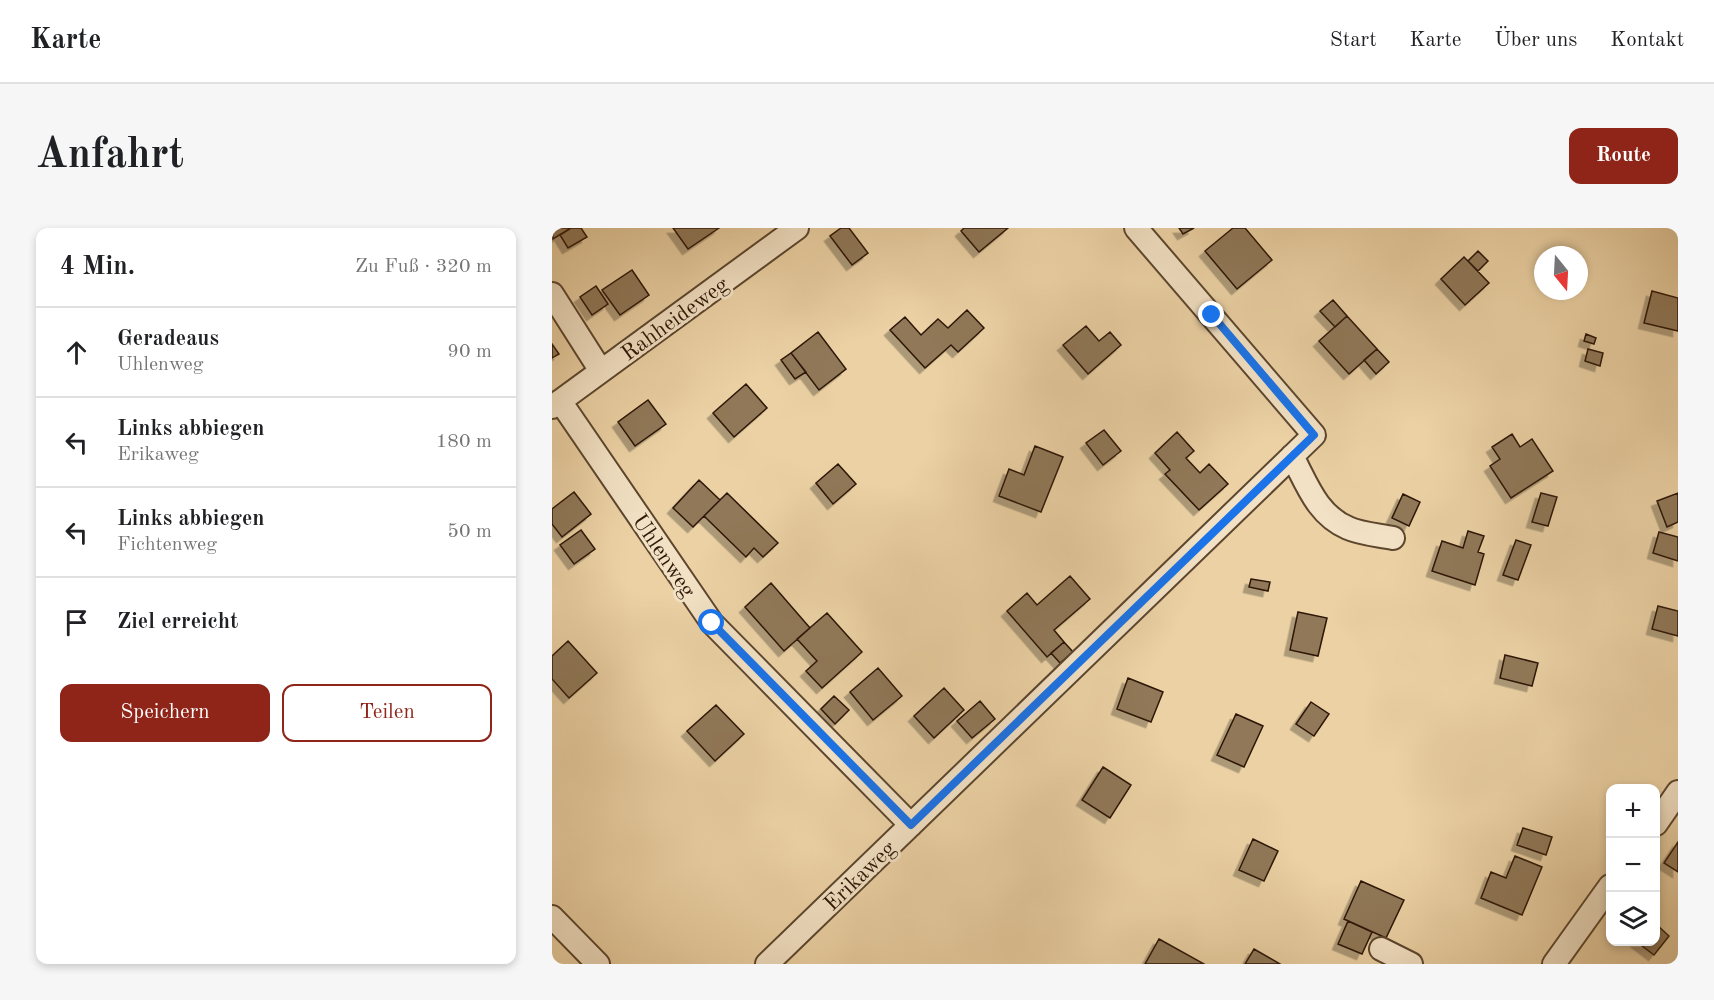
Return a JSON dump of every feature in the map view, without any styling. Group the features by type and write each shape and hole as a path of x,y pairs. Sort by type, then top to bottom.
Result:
{"street":[{"name":"Rahheideweg","path":"556,404 797,228"},
{"name":"Erikaweg","path":"767,964 1314,435 1136,228"},
{"path":"552,294 601,371"},
{"name":"Uhlenweg","path":"556,404 712,623 911,825"},
{"path":"1292,456 1319,508 1333,520 1349,529 1393,538"},
{"path":"1660,818 1678,792"},
{"path":"1554,964 1607,892"},
{"path":"552,917 598,964"},
{"path":"1381,949 1411,964"}],"building":[{"path":"552,228 571,228 553,239"},
{"path":"571,228 581,228 587,237 568,248 560,235"},
{"path":"673,228 719,228 688,249"},
{"path":"841,228 849,228 868,253 852,265 830,236"},
{"path":"964,228 1008,228 979,252 961,231"},
{"path":"1179,228 1194,228 1183,234"},
{"path":"1233,228 1245,228 1272,260 1237,289 1205,251"},
{"path":"1478,251 1488,261 1478,271 1468,261"},
{"path":"1464,257 1489,283 1465,305 1441,279"},
{"path":"632,270 649,295 620,315 602,290"},
{"path":"596,286 608,304 592,315 580,297"},
{"path":"1652,291 1678,298 1678,331 1644,323"},
{"path":"1333,300 1347,316 1335,327 1320,311"},
{"path":"967,310 984,328 958,352 951,345 925,368 890,330 905,317 921,335 938,319 948,328"},
{"path":"1347,316 1377,349 1349,374 1319,341"},
{"path":"1086,326 1099,341 1110,332 1121,345 1088,374 1063,345"},
{"path":"818,332 846,369 819,390 791,353"},
{"path":"1586,334 1596,338 1594,344 1584,341"},
{"path":"552,344 559,354 552,358"},
{"path":"1377,349 1389,362 1376,374 1364,360"},
{"path":"1588,349 1603,353 1600,366 1585,361"},
{"path":"791,353 806,372 795,379 781,360"},
{"path":"746,384 767,408 734,437 713,413"},
{"path":"648,400 666,424 635,446 618,422"},
{"path":"1104,430 1121,451 1103,465 1086,443"},
{"path":"1177,432 1194,451 1186,458 1200,473 1209,464 1228,484 1199,510 1165,474 1170,470 1155,453"},
{"path":"1512,434 1520,447 1532,439 1553,471 1511,498 1490,466 1500,459 1492,447"},
{"path":"1035,446 1063,457 1041,512 999,496 1009,469 1024,475"},
{"path":"838,464 856,484 833,504 816,483"},
{"path":"699,480 720,500 693,527 673,508"},
{"path":"574,492 591,514 562,537 552,524 552,509"},
{"path":"727,493 778,543 763,557 754,548 746,557 704,516"},
{"path":"1541,493 1557,497 1548,526 1532,522"},
{"path":"1678,493 1678,522 1667,527 1657,501"},
{"path":"1403,494 1420,502 1409,526 1392,518"},
{"path":"581,530 595,549 574,564 560,545"},
{"path":"1468,531 1484,536 1478,552 1484,554 1475,585 1432,571 1442,541 1463,548"},
{"path":"1659,532 1678,537 1678,561 1653,553"},
{"path":"1516,540 1531,545 1518,580 1503,575"},
{"path":"1070,576 1090,599 1054,630 1064,642 1047,657 1007,611 1027,593 1037,605"},
{"path":"1251,579 1270,582 1268,591 1249,587"},
{"path":"771,583 810,628 784,651 745,607"},
{"path":"1658,606 1678,611 1678,636 1652,629"},
{"path":"1298,612 1327,618 1318,656 1290,650"},
{"path":"827,613 862,652 822,688 806,671 817,661 797,639"},
{"path":"568,641 597,673 569,698 552,679 552,656"},
{"path":"1064,642 1073,652 1060,663 1051,653"},
{"path":"1505,655 1538,663 1532,686 1500,678"},
{"path":"878,668 902,696 873,720 850,692"},
{"path":"1128,678 1163,692 1151,722 1117,709"},
{"path":"944,688 964,710 934,738 914,716"},
{"path":"834,696 849,710 835,724 821,709"},
{"path":"980,701 995,719 972,738 957,721"},
{"path":"1311,702 1329,714 1314,736 1296,724"},
{"path":"716,705 744,734 715,761 687,731"},
{"path":"1236,714 1263,726 1244,767 1217,755"},
{"path":"1103,767 1131,785 1110,818 1082,800"},
{"path":"1523,828 1552,837 1546,855 1517,845"},
{"path":"1253,839 1278,851 1264,881 1239,870"},
{"path":"1678,842 1678,872 1664,863"},
{"path":"1515,856 1542,867 1522,915 1481,898 1491,872 1506,878"},
{"path":"1361,881 1404,900 1386,938 1344,919"},
{"path":"1348,921 1372,932 1362,954 1338,944"},
{"path":"1660,928 1669,936 1654,955 1642,946 1660,946"},
{"path":"1159,939 1204,964 1145,964"},
{"path":"1254,949 1280,964 1245,964"}],"route":[{"path":"712,623 911,825 1314,435 1212,315"}]}
